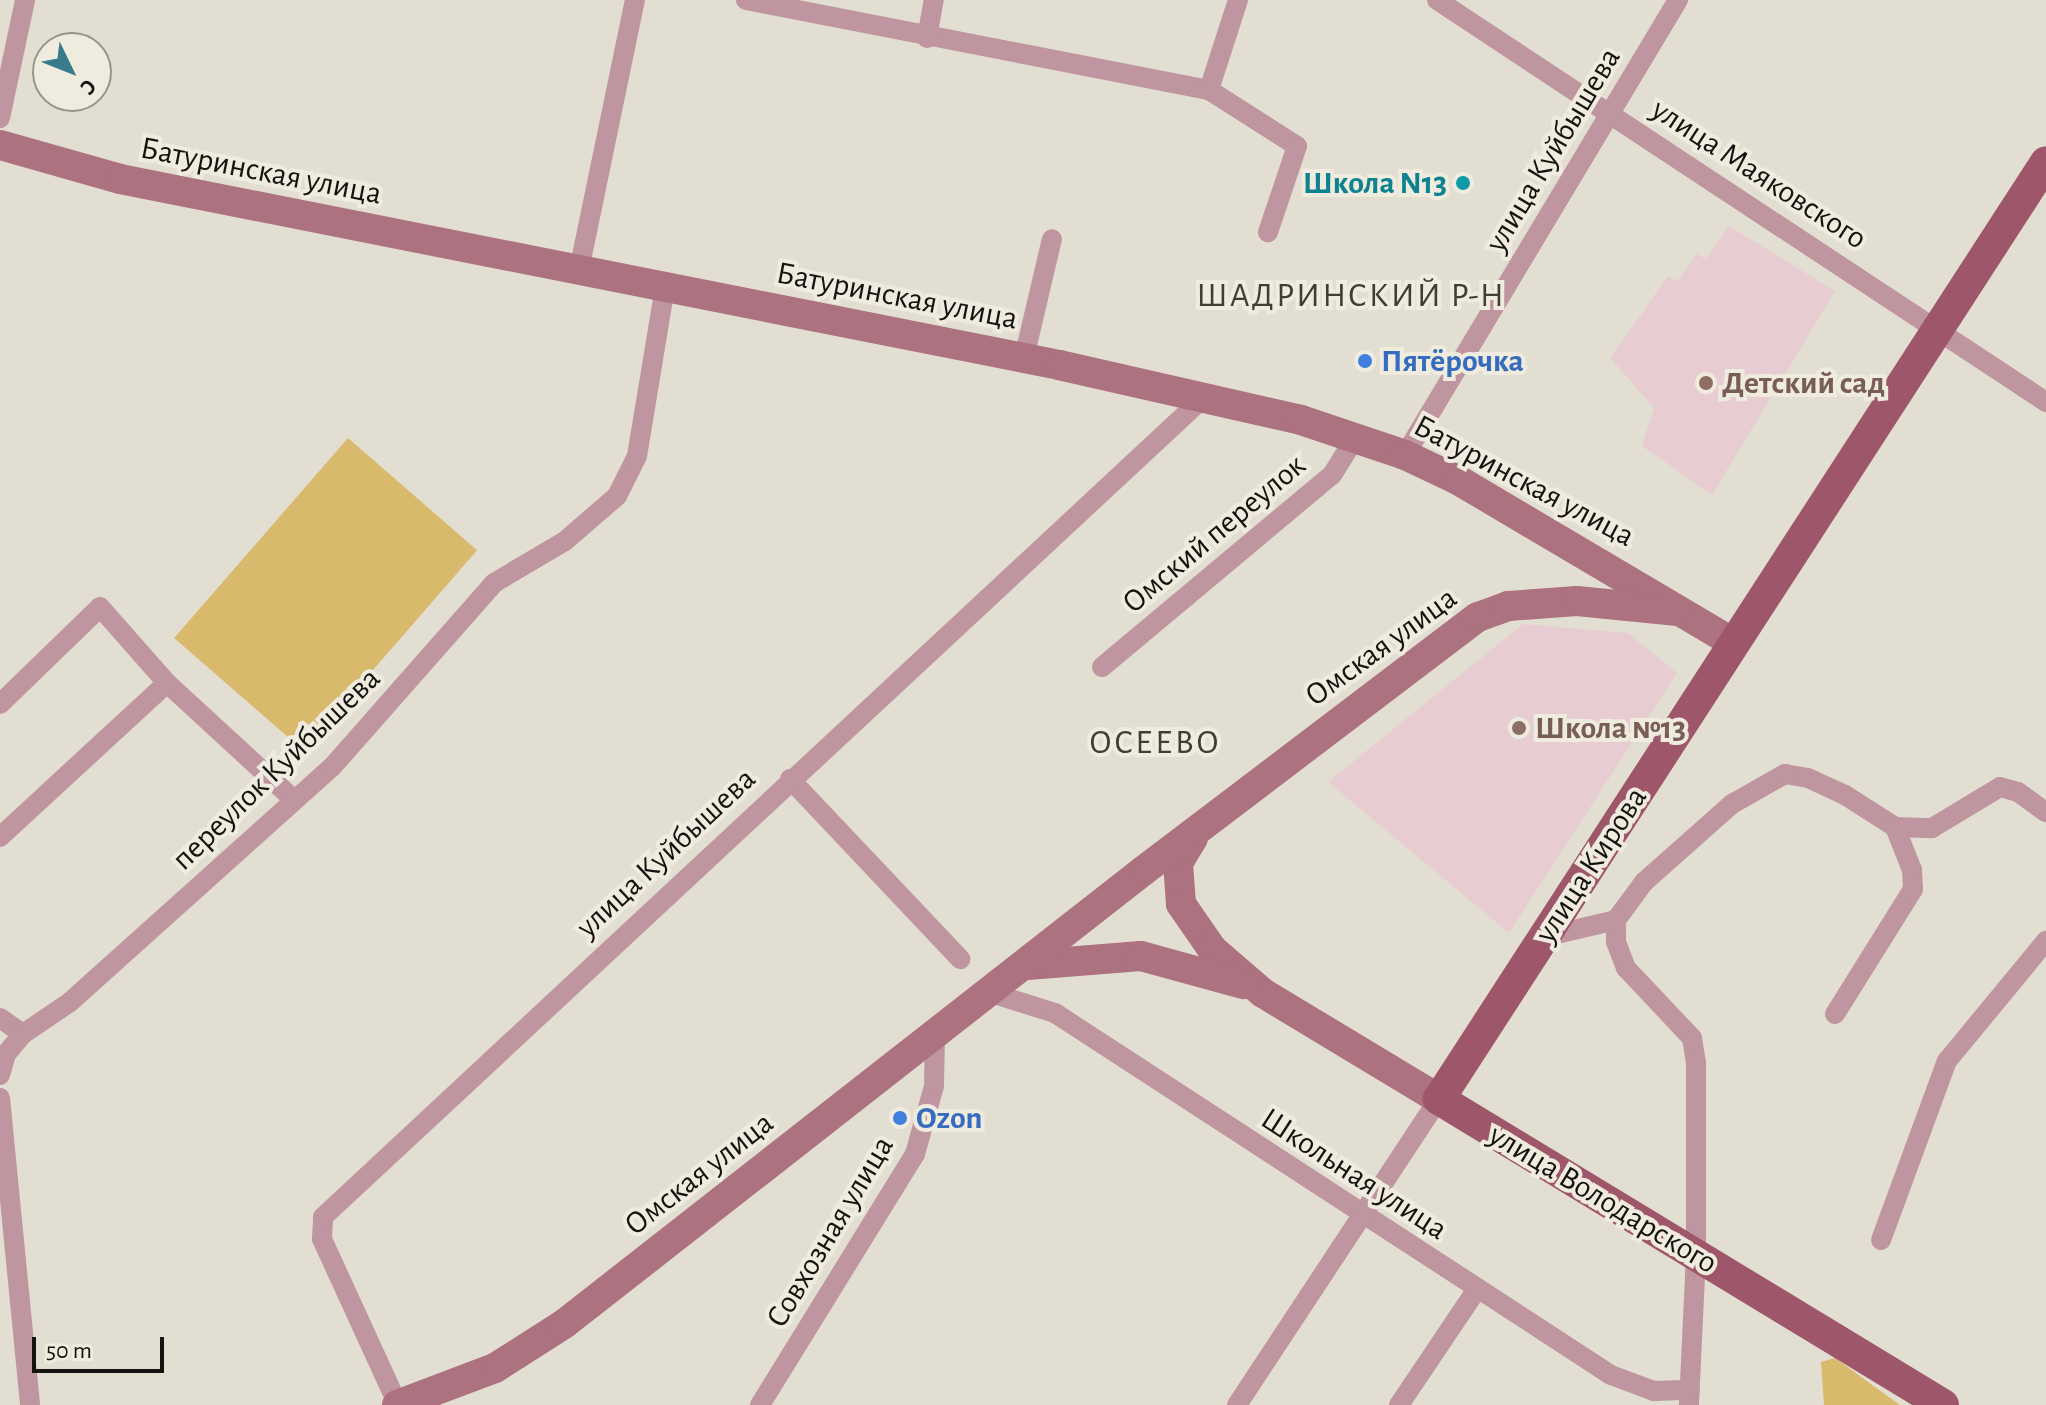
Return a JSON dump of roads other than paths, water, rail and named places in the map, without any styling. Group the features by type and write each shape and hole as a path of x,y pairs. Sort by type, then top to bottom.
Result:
{"main road":[{"name":"улица Кирова","path":"1439,1099 2046,162"},
{"name":"улица Володарского","path":"1439,1099 1943,1405"}],"street":[{"path":"0,118 25,0"},
{"path":"579,270 635,0"},
{"path":"746,0 927,38 1209,90 1297,146 1268,232"},
{"path":"927,38 934,0"},
{"path":"1209,90 1238,0"},
{"name":"улица Маяковского","path":"1437,0 1939,327 2046,402"},
{"name":"улица Куйбышева","path":"1405,455 1678,0"},
{"name":"Батуринская улица","path":"0,145 120,179 1024,358 1203,398 1355,438 1405,455 1507,507 1734,643"},
{"path":"1024,358 1052,239"},
{"name":"переулок Куйбышева","path":"0,1075 6,1054 23,1034 70,1002 383,714 494,583 565,541 617,496 637,456 665,287"},
{"name":"улица Куйбышева","path":"397,1405 322,1239 323,1217 790,779 1203,398"},
{"name":"Омский переулок","path":"1102,667 1332,475 1355,438"},
{"name":"Омская улица","path":"397,1405 460,1384 530,1348 1121,889 1478,617 1508,606 1577,601 1684,611"},
{"path":"0,704 100,607 167,683 292,798"},
{"path":"0,837 167,683"},
{"path":"1690,1398 1696,1255 1696,1062 1692,1038 1626,968 1616,942 1616,920 1644,882 1721,814 1756,787 1785,774 1808,778 1845,795 1895,827 1932,828 2000,787 2018,792 2046,812"},
{"path":"790,779 960,959"},
{"path":"1835,1014 1913,889 1912,870 1895,827"},
{"name":"Омская улица","path":"1181,904 1178,863 1199,830"},
{"path":"1026,965 1141,956 1160,954 1176,942 1184,923 1181,904 1157,883 1121,889 1110,911 1111,931 1122,948 1141,956"},
{"name":"улица Володарского","path":"1181,904 1212,949 1263,993"},
{"path":"1544,937 1616,920"},
{"path":"1881,1240 1947,1061 2046,941"},
{"name":"улица Володарского","path":"1141,956 1219,975 1263,993 1439,1099"},
{"name":"Школьная улица","path":"991,993 1055,1013 1611,1375 1654,1391 1690,1398"},
{"path":"0,1018 23,1034"},
{"name":"Совхозная улица","path":"760,1405 915,1154 934,1086 935,1035"},
{"path":"0,1098 2,1154 30,1405"},
{"name":"улица Кирова","path":"1237,1405 1439,1099"},
{"path":"1399,1405 1477,1289"}],"place":[{"name":"Школа N13","path":"1463,183"},
{"name":"Пятёрочка","path":"1365,361"},
{"name":"Детский сад","path":"1706,383"},
{"name":"Школа №13","path":"1519,728"},
{"name":"Ozon","path":"900,1118"}],"district":[{"name":"ШАДРИНСКИЙ Р-Н","path":"1351,297"},
{"name":"ОСЕЕВО","path":"1155,744"}]}
